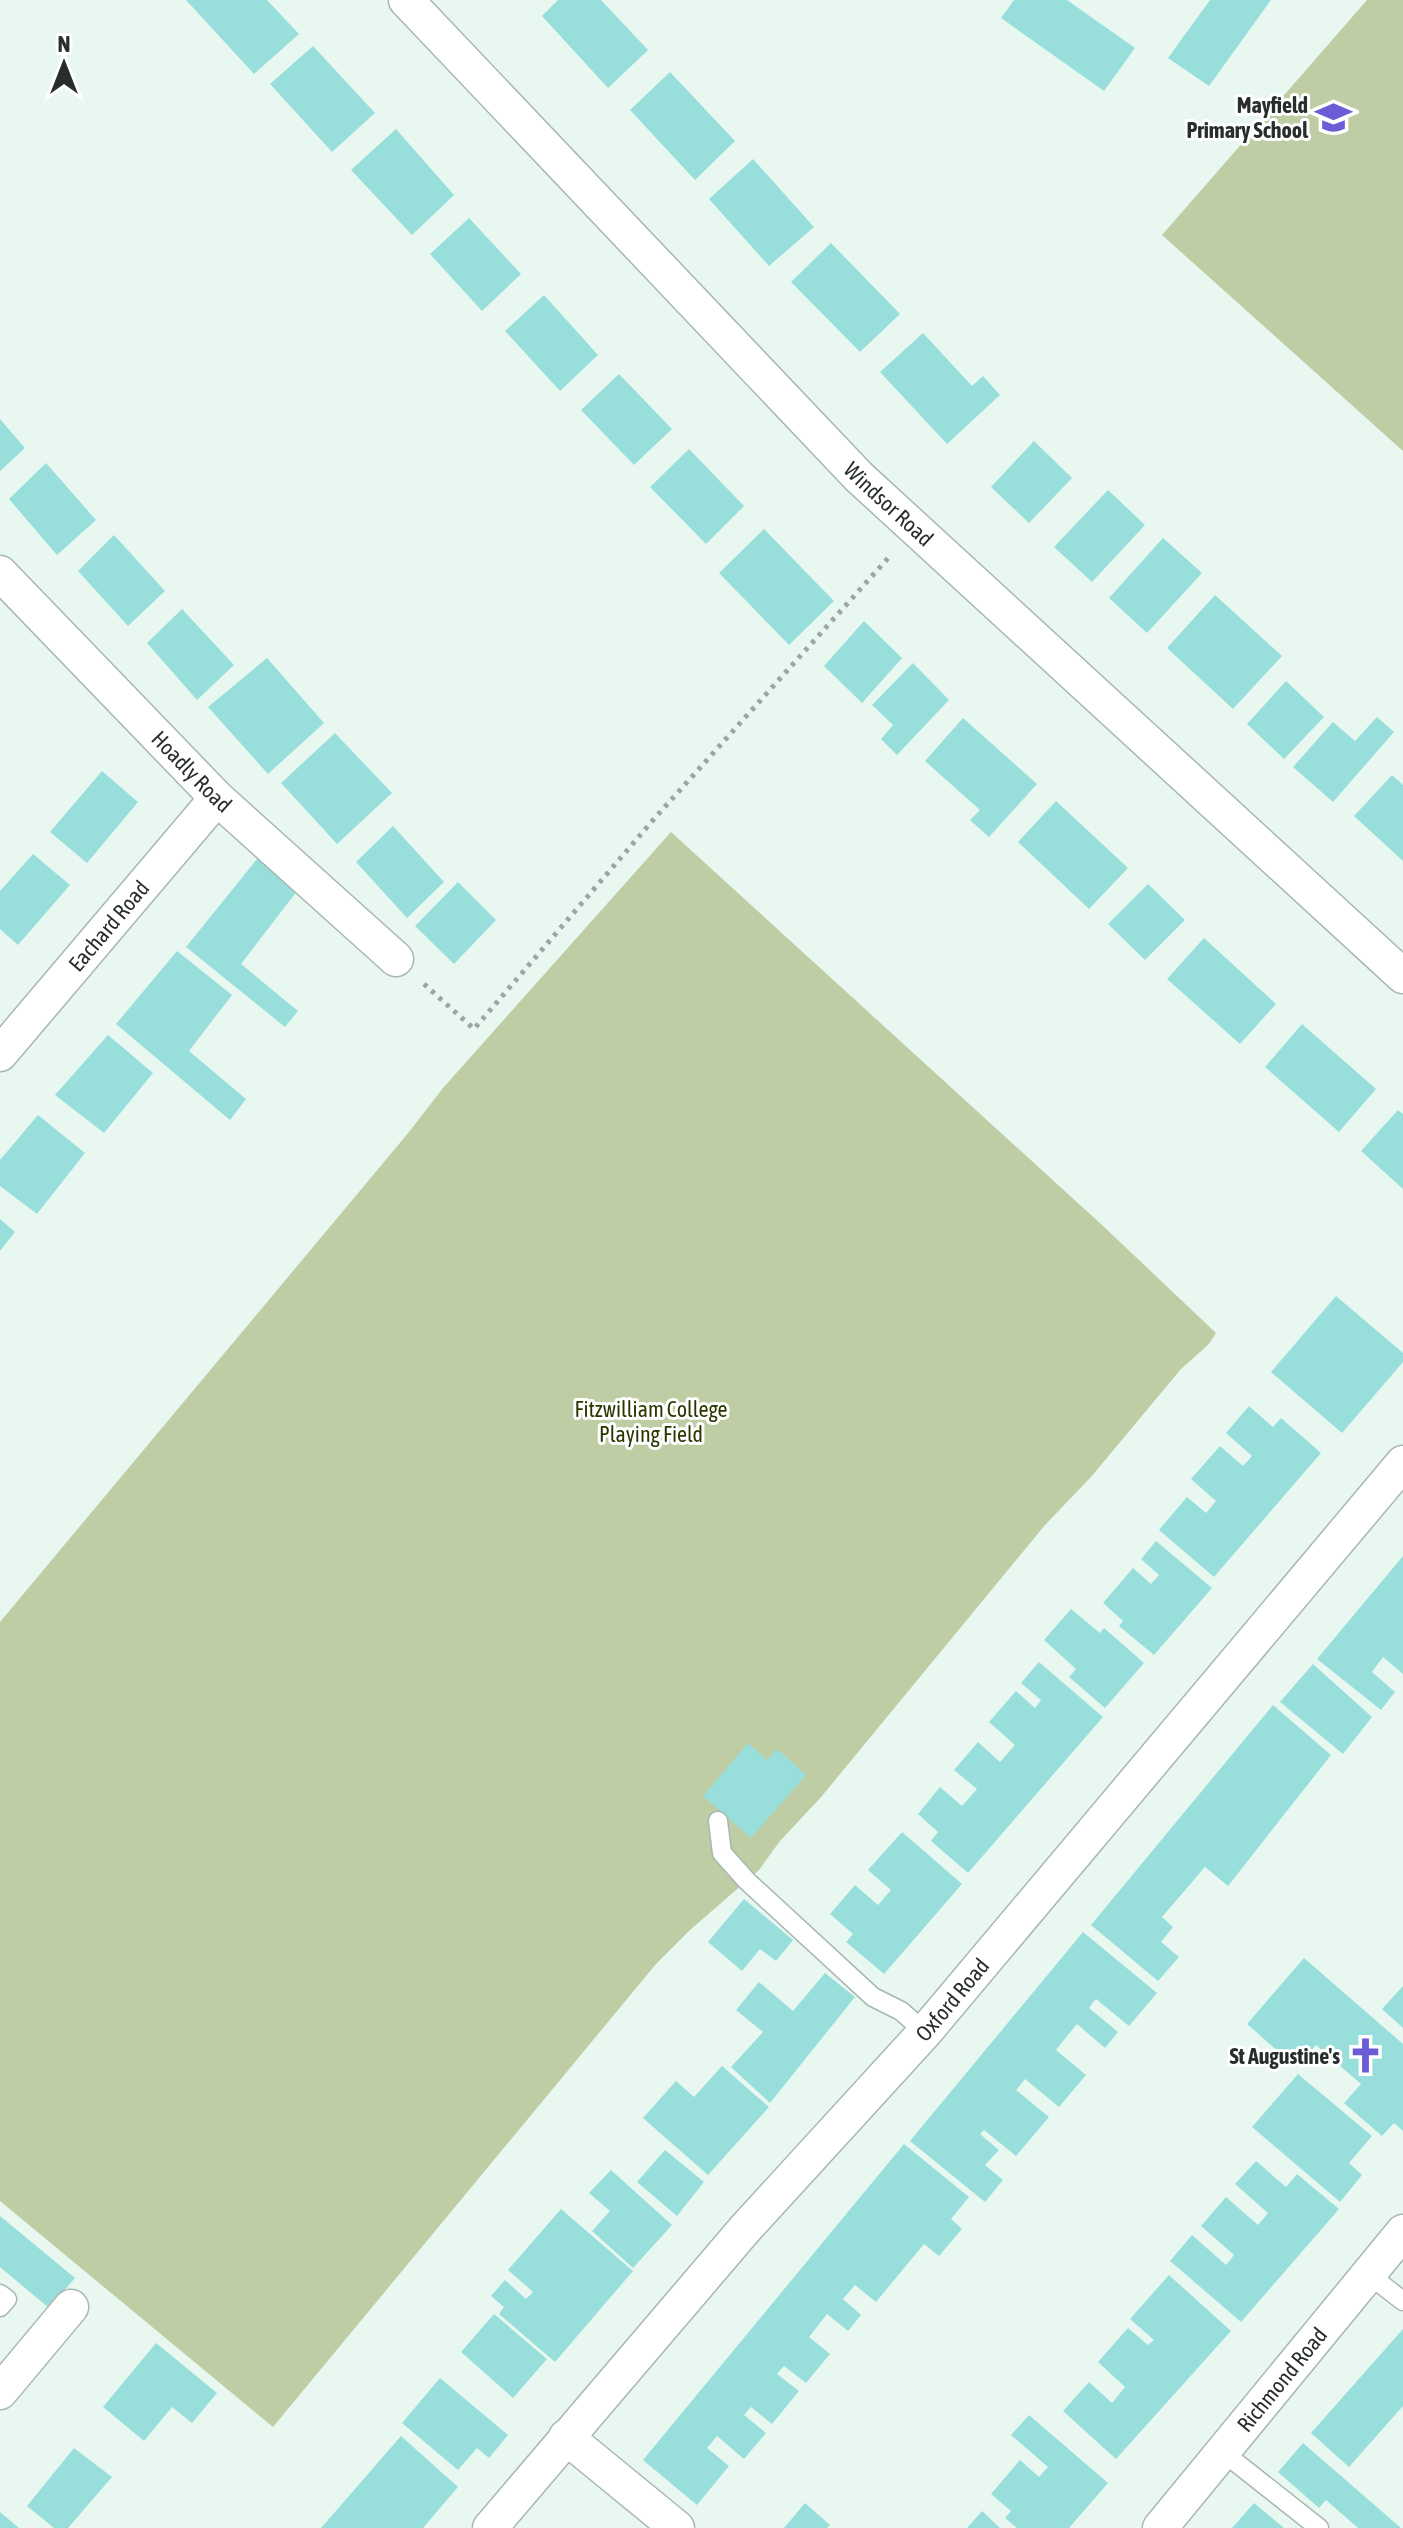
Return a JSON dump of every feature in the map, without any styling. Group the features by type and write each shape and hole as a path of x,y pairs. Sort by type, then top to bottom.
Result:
{"street":[{"name":"Windsor Road","path":"406,0 859,477 1403,976"},
{"name":"Hoadly Road","path":"0,573 217,798 396,959"},
{"name":"Eachard Road","path":"0,1054 217,798"},
{"name":"Oxford Road","path":"490,2528 744,2230 925,2032 1403,1463"},
{"name":"Richmond Road","path":"1160,2528 1403,2232"},
{"path":"0,2392 71,2307"},
{"path":"566,2437 677,2528"}],"lane":[{"path":"718,1821 722,1853 747,1881 873,1997 901,2011 925,2032"},
{"path":"1368,2274 1403,2301"},
{"path":"0,2294 7,2299 0,2307"},
{"path":"1224,2453 1319,2528"}],"path":[{"path":"396,959 474,1029 654,819 916,528"}],"green space":[{"name":"Mayfield Primary School","path":"1367,0 1403,0 1403,451 1162,235"},
{"name":"Fitzwilliam College Playing Field","path":"671,832 1216,1333 1209,1344 1181,1369 1091,1477 1045,1525 759,1870 656,1964 273,2427 0,2201 0,1622 443,1088"}],"building":[{"path":"186,0 267,0 299,34 254,74"},
{"path":"558,0 601,0 648,50 608,88 542,16"},
{"path":"1014,0 1067,0 1135,48 1104,91 1001,18"},
{"path":"1210,0 1271,0 1209,86 1168,58"},
{"path":"313,46 375,113 332,152 270,84"},
{"path":"670,72 735,141 695,180 630,110"},
{"path":"396,129 454,195 412,235 351,170"},
{"path":"753,159 814,227 769,266 709,199"},
{"path":"469,218 521,274 482,311 430,254"},
{"path":"831,243 900,314 860,352 791,282"},
{"path":"544,295 598,355 560,391 505,331"},
{"path":"923,333 972,386 983,376 1000,395 947,444 880,372"},
{"path":"619,374 672,429 634,465 581,410"},
{"path":"0,419 25,448 0,471"},
{"path":"1034,441 1072,478 1029,523 991,487"},
{"path":"689,449 744,506 706,544 650,487"},
{"path":"46,463 96,520 57,555 9,499"},
{"path":"1108,490 1145,525 1092,582 1054,547"},
{"path":"764,529 834,601 789,645 719,573"},
{"path":"114,535 165,591 128,626 78,571"},
{"path":"1163,538 1202,573 1147,633 1109,598"},
{"path":"1215,595 1282,656 1233,709 1167,648"},
{"path":"182,609 234,665 197,700 147,643"},
{"path":"864,621 902,658 862,703 824,666"},
{"path":"267,658 324,723 268,774 208,707"},
{"path":"913,663 949,700 897,755 881,739 893,725 872,705"},
{"path":"1286,681 1324,717 1284,759 1247,724"},
{"path":"1377,717 1394,732 1333,802 1293,767 1333,722 1355,741"},
{"path":"963,718 1037,784 989,837 970,820 980,810 925,761"},
{"path":"335,733 392,793 337,844 281,783"},
{"path":"102,771 138,802 87,863 50,832"},
{"path":"1392,775 1403,785 1403,861 1354,816"},
{"path":"1056,801 1128,868 1089,909 1018,842"},
{"path":"393,826 444,882 407,918 356,862"},
{"path":"33,854 70,885 18,945 0,929 0,891"},
{"path":"261,854 301,886 241,964 298,1011 285,1027 186,947"},
{"path":"458,882 496,920 454,964 415,926"},
{"path":"1148,884 1185,920 1145,960 1108,924"},
{"path":"1204,938 1276,1004 1240,1044 1167,979"},
{"path":"177,951 232,995 189,1051 246,1099 230,1120 116,1024"},
{"path":"1302,1024 1376,1089 1339,1132 1265,1067"},
{"path":"108,1035 153,1073 104,1133 55,1095"},
{"path":"1398,1110 1403,1114 1403,1189 1361,1151"},
{"path":"38,1115 85,1153 37,1214 0,1186 0,1160"},
{"path":"0,1219 15,1232 0,1251"},
{"path":"1336,1296 1403,1353 1403,1362 1342,1433 1271,1372"},
{"path":"1249,1406 1273,1427 1281,1418 1321,1453 1214,1577 1159,1530 1187,1497 1206,1513 1216,1501 1191,1479 1220,1446 1243,1466 1252,1456 1226,1433"},
{"path":"1156,1541 1212,1588 1154,1655 1119,1626 1123,1621 1103,1603 1133,1568 1151,1584 1159,1575 1141,1559"},
{"path":"1403,1556 1403,1674 1383,1657 1372,1672 1395,1692 1381,1710 1317,1659"},
{"path":"1071,1609 1100,1633 1104,1628 1144,1663 1105,1708 1069,1677 1076,1669 1044,1640"},
{"path":"1039,1662 1103,1717 968,1873 931,1841 938,1832 918,1814 940,1787 962,1806 977,1789 954,1770 978,1742 1000,1762 1015,1745 989,1722 1016,1691 1035,1708 1041,1700 1021,1683"},
{"path":"1313,1664 1372,1717 1343,1754 1280,1702"},
{"path":"1273,1705 1331,1755 1228,1886 1205,1867 1162,1917 1173,1927 1161,1942 1179,1957 1158,1981 1091,1925"},
{"path":"748,1743 767,1760 777,1749 806,1775 751,1838 703,1796"},
{"path":"902,1832 962,1884 884,1974 846,1942 853,1934 830,1914 855,1885 878,1905 891,1890 868,1870"},
{"path":"744,1899 793,1940 776,1961 760,1949 742,1971 708,1942"},
{"path":"1083,1932 1157,1993 1129,2026 1096,1999 1093,2002 1089,2008 1118,2032 1105,2048 1077,2024 1059,2046 1056,2050 1086,2075 1059,2107 1025,2079 1016,2090 1049,2117 1016,2156 984,2130 980,2134 999,2150 985,2165 1003,2180 985,2202 910,2141"},
{"name":"St Augustine's","path":"1304,1958 1403,2044 1403,2131 1394,2123 1382,2136 1344,2103 1361,2084 1316,2045 1296,2067 1247,2024"},
{"path":"825,1973 855,1997 770,2103 731,2067 763,2032 736,2010 759,1982 793,2011"},
{"path":"1403,1986 1403,2028 1382,2009"},
{"path":"722,2066 769,2107 708,2175 643,2118 676,2081 694,2097"},
{"path":"1298,2074 1372,2136 1349,2163 1362,2175 1340,2202 1252,2127"},
{"path":"904,2144 969,2197 951,2219 962,2229 939,2256 924,2244 876,2302 855,2285 843,2299 861,2315 848,2331 827,2314 809,2337 830,2354 806,2383 784,2366 777,2374 799,2391 772,2424 751,2407 744,2415 766,2433 744,2459 717,2436 707,2448 729,2466 697,2505 643,2460"},
{"path":"665,2150 704,2182 677,2216 637,2182"},
{"path":"1256,2161 1286,2187 1297,2174 1339,2209 1241,2322 1170,2261 1192,2235 1226,2265 1234,2255 1201,2226 1226,2197 1258,2225 1268,2213 1235,2184"},
{"path":"611,2170 672,2225 633,2268 592,2231 610,2211 589,2193"},
{"path":"561,2209 633,2271 555,2362 499,2314 504,2307 491,2296 505,2280 526,2299 533,2292 508,2270"},
{"path":"0,2216 75,2278 49,2308 0,2267"},
{"path":"1169,2275 1231,2331 1116,2459 1063,2411 1089,2382 1112,2403 1125,2387 1098,2362 1128,2328 1148,2345 1154,2340 1130,2319"},
{"path":"494,2314 547,2359 513,2398 461,2352"},
{"path":"1403,2329 1403,2406 1349,2467 1311,2433"},
{"path":"156,2343 217,2393 192,2423 172,2407 144,2441 103,2407"},
{"path":"440,2378 508,2435 489,2458 477,2448 458,2470 402,2423"},
{"path":"1029,2415 1108,2483 1069,2528 1017,2528 1005,2518 1011,2511 991,2494 1020,2460 1039,2477 1048,2467 1011,2435"},
{"path":"401,2436 458,2487 423,2528 321,2528"},
{"path":"1303,2443 1401,2528 1358,2528 1326,2500 1319,2508 1278,2472"},
{"path":"74,2448 112,2477 68,2528 54,2528 27,2506"},
{"path":"805,2503 830,2525 827,2528 784,2528"},
{"path":"1254,2503 1284,2528 1232,2528"},
{"path":"982,2511 1000,2528 967,2528"},
{"path":"0,2512 19,2528 0,2528"}],"place":[{"name":"Mayfield Primary School","path":"1334,118"},
{"name":"St Augustine's","path":"1366,2056"}]}
